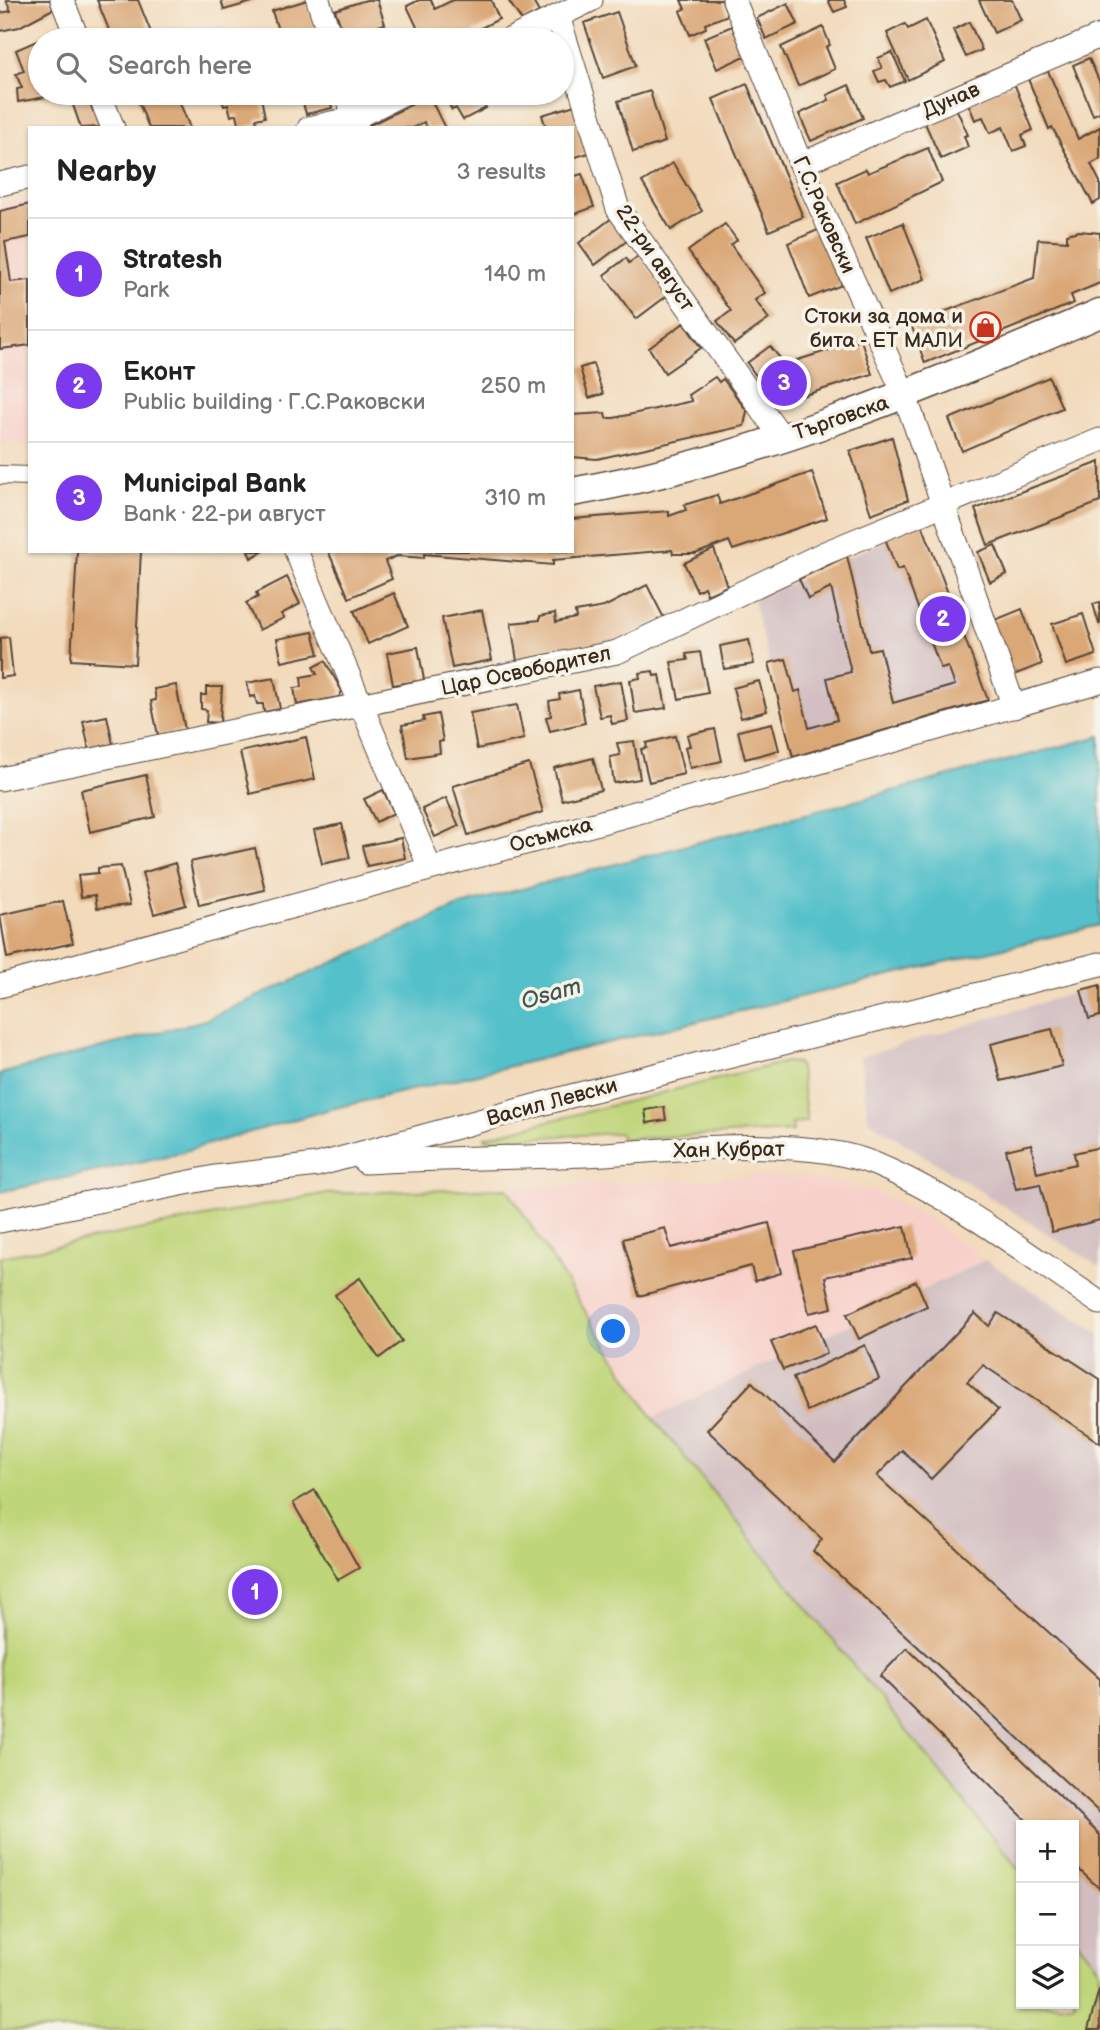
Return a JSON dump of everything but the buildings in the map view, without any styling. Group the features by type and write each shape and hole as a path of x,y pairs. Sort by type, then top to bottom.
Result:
{"street":[{"path":"62,0 73,28"},
{"path":"318,0 327,28"},
{"path":"534,28 591,0"},
{"name":"Г.С.Раковски","path":"733,0 905,396 1014,707"},
{"name":"22-ри август","path":"558,16 562,28"},
{"name":"Дунав","path":"802,164 1100,36"},
{"name":"22-ри август","path":"574,67 618,209 783,439"},
{"path":"104,105 112,126"},
{"path":"351,105 356,123"},
{"path":"328,126 356,123 385,105"},
{"path":"0,184 28,177"},
{"name":"Търговска","path":"574,492 632,482 783,439 905,396 1100,313"},
{"name":"Цар Освободител","path":"0,779 617,652 825,553 1100,440"},
{"path":"0,475 28,476"},
{"path":"297,553 430,868"},
{"name":"Осъмска","path":"0,986 1100,681"},
{"name":"Васил Левски","path":"0,1221 215,1177 317,1165 570,1096 1100,964"},
{"name":"Хан Кубрат","path":"317,1165 433,1158 705,1150 792,1148 828,1151 874,1164 944,1199 1100,1303"}],"shaded area":[{"path":"28,197 28,444 0,443 0,204"},
{"path":"922,524 988,700 793,757 753,600"},
{"path":"1100,985 1100,1267 868,1120 860,1057"},
{"path":"764,1176 828,1181 877,1193 924,1215 985,1260 653,1418 507,1188"},
{"path":"985,1260 1100,1334 1100,1969 1079,1943 1079,1820 1016,1820 1016,1866 653,1418"}],"green space":[{"path":"786,1062 797,1063 800,1068 807,1121 792,1124 793,1131 621,1139 620,1133 486,1140 485,1137"},
{"path":"507,1188 653,1418 1016,1866 1016,2009 1079,2009 1079,1943 1100,1969 1100,1986 1088,2030 0,2030 0,1257 322,1194"}],"water":[{"name":"Osam","path":"1100,736 1100,925 327,1110 171,1155 0,1192 0,1074 205,1020 461,905"}],"place":[{"name":"Стоки за дома и бита - ЕТ МАЛИ","path":"986,328"},
{"name":"Municipal Bank","path":"784,383"},
{"name":"Еконт","path":"943,619"},
{"name":"Stratesh","path":"255,1592"}]}
